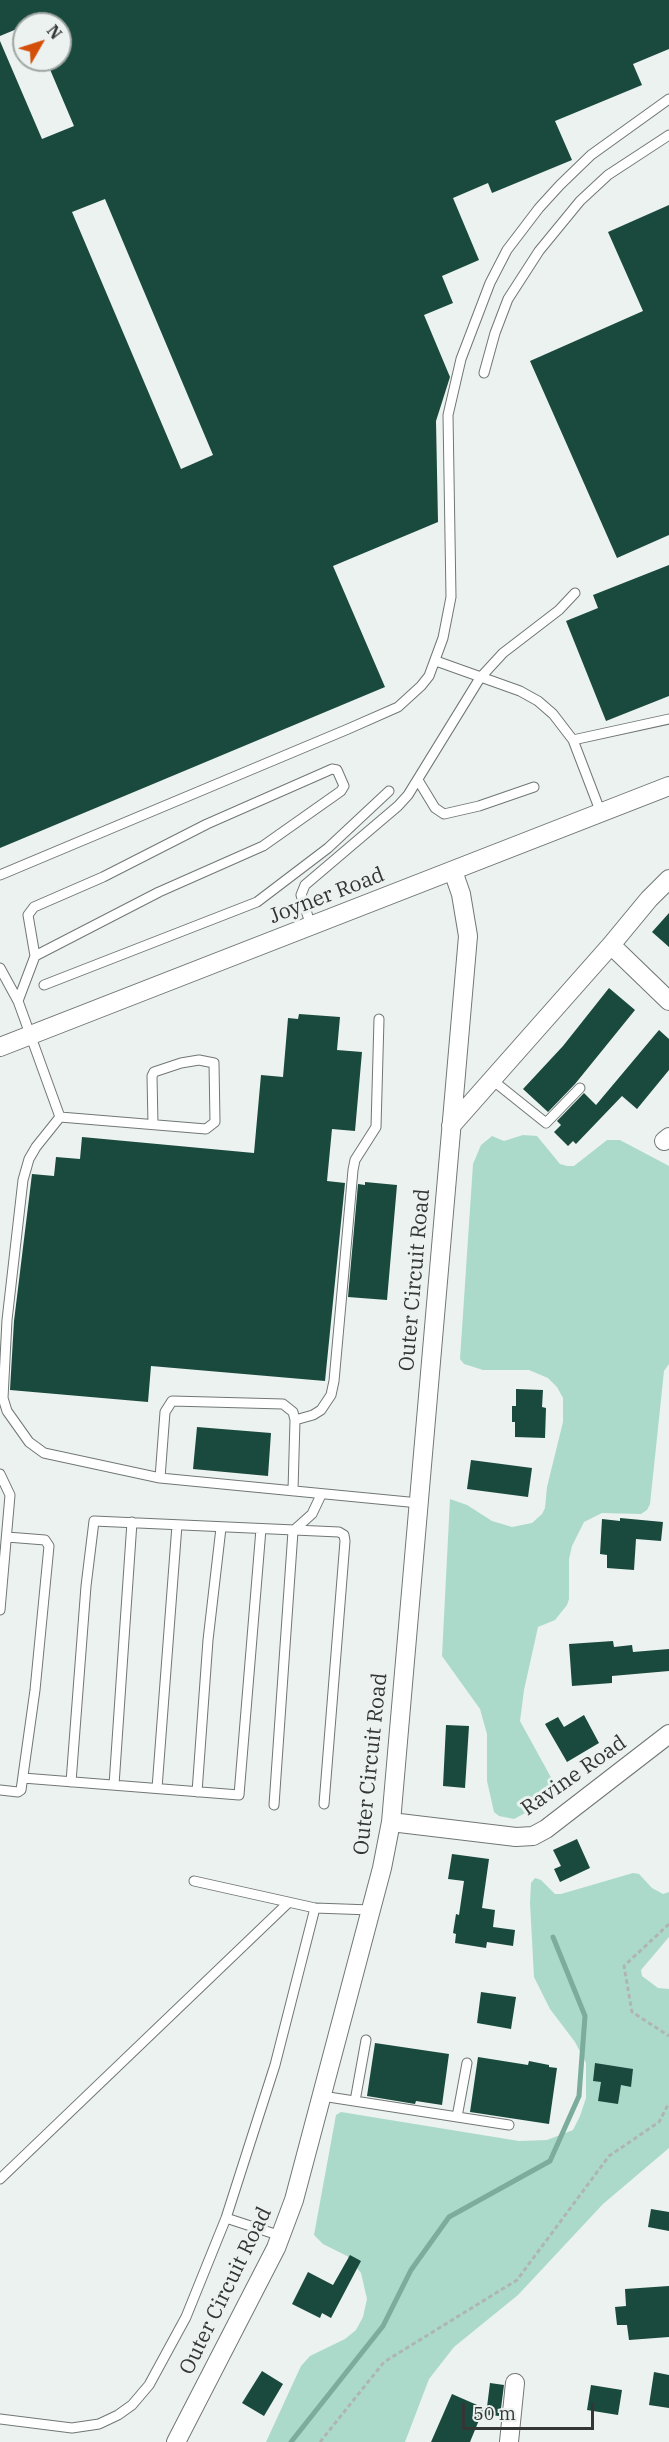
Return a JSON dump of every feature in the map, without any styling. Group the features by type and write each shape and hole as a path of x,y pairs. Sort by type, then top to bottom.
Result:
{"street":[{"name":"Joyner Road","path":"0,1047 669,786"},
{"name":"Outer Circuit Road","path":"176,2442 249,2304 281,2236 294,2200 371,1910 391,1822 468,936 461,894 453,871"},
{"path":"451,1126 669,879"},
{"path":"611,945 669,1001"},
{"name":"Ravine Road","path":"391,1822 516,1837 533,1836 546,1829 669,1734"},
{"path":"509,2442 515,2383"}],"lane":[{"path":"0,875 398,706 421,686 436,661 451,597 448,415 461,359 490,283 507,250 560,185 591,155 669,99"},
{"path":"484,373 495,333 508,299 539,251 580,201 608,175 669,135"},
{"path":"311,927 301,895 305,885 398,806 418,780 480,678 503,653 559,610 575,593"},
{"path":"436,661 520,691 538,701 564,726 573,740 601,813"},
{"path":"573,740 669,719"},
{"path":"18,1000 35,956 28,915 34,907 103,877 207,824 332,769 337,770 344,786 341,791 263,846 159,891 35,956"},
{"path":"418,780 435,808 444,814 479,806 534,787"},
{"path":"44,985 257,902 328,848 389,791"},
{"path":"0,968 18,1000 60,1117"},
{"path":"295,1420 321,1410 331,1395 334,1381 353,1170 355,1160 368,1143 376,1127 379,1019"},
{"path":"60,1117 206,1129 212,1127 216,1114 214,1063 199,1060 154,1072 152,1076 153,1124"},
{"path":"491,1079 546,1123 580,1088"},
{"path":"60,1117 36,1147 29,1159 23,1180 7,1320 3,1398 7,1411 28,1442 44,1453 160,1478 419,1503"},
{"path":"160,1478 165,1412 172,1401 283,1404 290,1408 295,1420 293,1490"},
{"path":"0,1474 5,1480 9,1495 0,1610"},
{"path":"274,1805 293,1531 312,1514 321,1495"},
{"path":"71,1782 92,1523 97,1520 261,1530 339,1532 345,1538 324,1804"},
{"path":"114,1785 132,1522"},
{"path":"157,1788 177,1525"},
{"path":"197,1792 208,1640 221,1528"},
{"path":"23,1778 236,1796 241,1792 261,1530"},
{"path":"0,1790 20,1791 23,1778 35,1690 49,1546 45,1540 7,1537"},
{"path":"194,1881 315,1908 371,1910"},
{"path":"0,2179 288,1902"},
{"path":"0,2420 72,2428 99,2424 132,2405 149,2385 186,2317 226,2218 275,2065 315,1908"},
{"path":"355,2101 366,2040"},
{"path":"457,2117 467,2063"},
{"path":"322,2096 509,2125"},
{"path":"226,2218 281,2236"}],"path":[{"path":"669,1924 624,1966 632,2012 669,2036"},
{"path":"320,2442 384,2362 517,2280 609,2156 659,2122 669,2103"}],"green space":[{"path":"523,1135 537,1136 560,1164 567,1166 574,1166 607,1140 620,1140 669,1166 669,1364 664,1371 650,1504 641,1514 602,1513 584,1522 572,1546 569,1559 567,1605 555,1620 538,1627 524,1690 520,1721 559,1792 514,1819 499,1816 494,1812 487,1781 487,1734 480,1709 442,1656 450,1499 467,1505 492,1521 512,1527 532,1523 545,1508 547,1487 563,1422 563,1398 548,1378 529,1370 483,1370 464,1364 460,1359 473,1164 481,1145 492,1136 504,1141"},
{"path":"633,1873 639,1874 652,1888 663,1894 669,1892 669,1937 641,1970 642,1976 658,1988 669,1989 669,2148 603,2204 518,2295 454,2347 429,2379 405,2442 266,2442 301,2366 310,2356 345,2339 356,2330 363,2317 367,2299 361,2273 347,2256 323,2244 314,2235 336,2115 341,2112 519,2141 547,2140 573,2130 586,2098 586,2063 575,2042 550,2009 534,1977 531,1883 535,1878 541,1880 555,1894 561,1894"}],"building":[{"path":"0,0 669,0 669,49 633,64 642,85 555,121 572,160 492,193 488,183 453,198 479,260 442,276 453,303 424,315 450,377 436,421 438,522 333,566 385,687 0,848 0,41 42,139 74,126 51,72 72,72 72,12 12,12 12,31 0,36","holes":["105,199 213,455 181,469 72,212"]},
{"path":"669,205 669,535 617,558 530,361 643,311 608,232"},
{"path":"669,565 669,696 606,721 566,621 598,608 593,595"},
{"path":"669,913 669,947 652,932"},
{"path":"609,988 635,1010 575,1084 548,1112 523,1089 563,1046"},
{"path":"299,1014 340,1017 337,1050 362,1052 355,1131 332,1129 327,1181 345,1183 325,1381 151,1366 148,1402 10,1390 14,1321 32,1174 54,1176 56,1157 80,1159 82,1137 254,1153 261,1075 283,1077 288,1018 298,1019"},
{"path":"659,1030 669,1039 669,1070 637,1109 622,1096 576,1144 573,1141 568,1146 554,1132 561,1125 557,1121 584,1093 596,1105"},
{"path":"365,1182 397,1185 387,1300 348,1297 358,1184 365,1185"},
{"path":"516,1389 543,1390 542,1407 546,1408 545,1438 515,1437 512,1406 516,1406"},
{"path":"197,1427 271,1433 268,1476 193,1469"},
{"path":"471,1460 532,1468 528,1497 467,1489"},
{"path":"620,1518 663,1522 661,1541 636,1539 634,1570 607,1568 607,1555 600,1554 602,1519 620,1521"},
{"path":"613,1641 614,1647 632,1645 633,1652 669,1649 669,1671 612,1676 612,1683 572,1686 569,1644"},
{"path":"584,1715 599,1743 567,1762 545,1724 558,1717 564,1727"},
{"path":"446,1725 469,1726 465,1788 443,1786"},
{"path":"577,1839 590,1868 560,1882 554,1869 561,1866 553,1850"},
{"path":"452,1854 489,1859 482,1908 495,1910 493,1927 515,1930 513,1946 487,1942 486,1948 455,1943 456,1934 453,1933 456,1914 459,1915 464,1881 448,1879"},
{"path":"481,1992 516,1997 511,2029 477,2023"},
{"path":"375,2043 449,2054 442,2105 416,2101 415,2104 367,2096"},
{"path":"478,2057 528,2065 529,2061 557,2068 549,2124 470,2112"},
{"path":"595,2063 633,2069 631,2087 621,2085 618,2104 598,2101 601,2082 593,2081"},
{"path":"651,2209 669,2212 669,2231 648,2227"},
{"path":"350,2255 361,2261 331,2318 322,2313 320,2318 292,2304 308,2272 333,2285"},
{"path":"669,2286 669,2337 629,2340 627,2325 617,2325 615,2307 626,2306 625,2289"},
{"path":"262,2371 283,2384 264,2416 242,2403"},
{"path":"654,2372 669,2375 669,2408 649,2405"},
{"path":"490,2383 504,2385 500,2416 486,2415"},
{"path":"591,2385 622,2390 618,2415 587,2410"},
{"path":"452,2394 484,2408 470,2442 431,2442"}],"waterway":[{"path":"291,2442 383,2326 411,2270 449,2217 550,2161 579,2096 585,2016 553,1937"}]}
